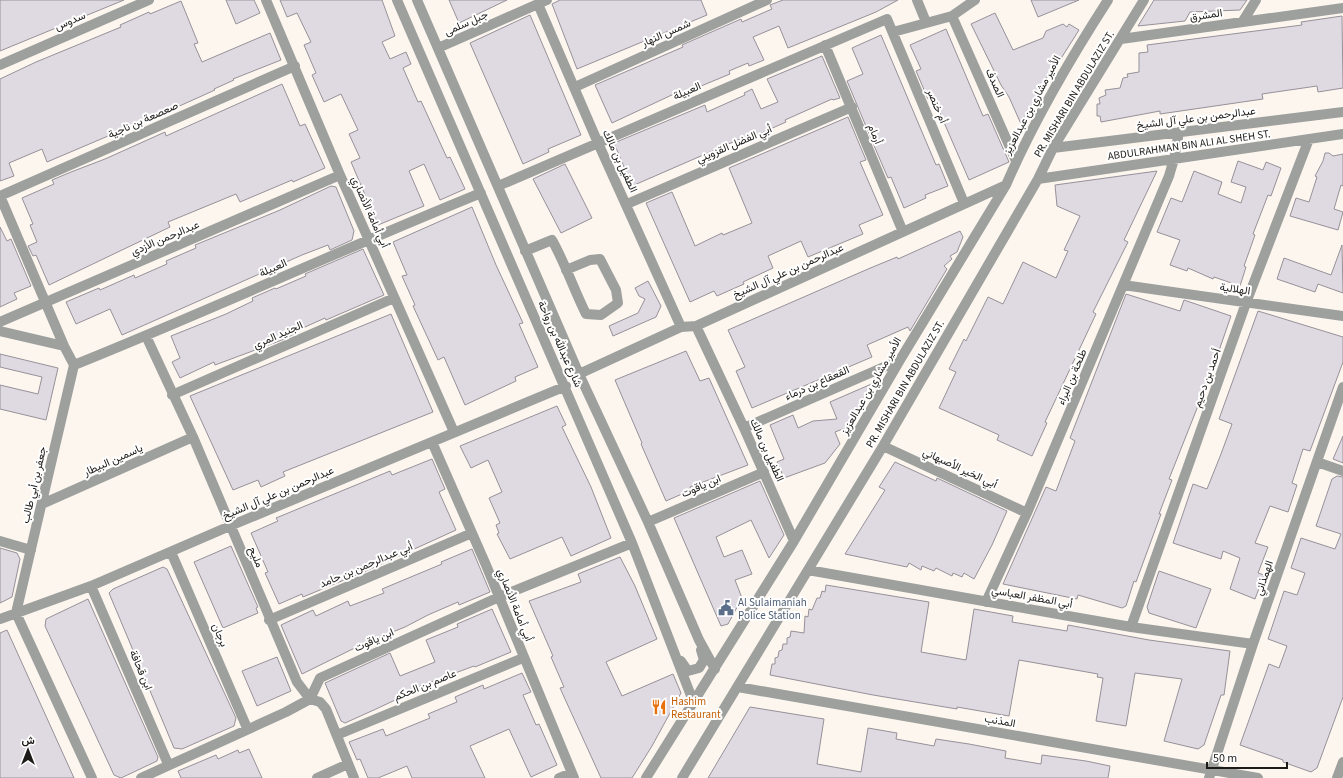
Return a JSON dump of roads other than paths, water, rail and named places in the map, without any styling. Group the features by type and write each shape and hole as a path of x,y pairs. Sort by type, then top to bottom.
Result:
{"street":[{"name":"سدوس","path":"0,65 149,0"},
{"name":"أبي أمامة الأنصاري","path":"266,0 340,175 370,238 394,298 454,432"},
{"name":"شارع عبدالله بن رواحة","path":"397,0 566,386 632,543 693,701"},
{"name":"شارع عبدالله بن رواحة","path":"417,0 579,374 648,522 698,640 715,669"},
{"name":"شمس النهار","path":"574,87 767,0"},
{"path":"917,0 926,22"},
{"path":"892,32 952,16 975,0"},
{"name":"الأمير مشاري بن عبدالعزيز","path":"646,778 794,541 900,360 1006,185 1016,161 1073,53 1108,0"},
{"name":"PR. MISHARI BIN ABDULAZIZ ST.","path":"682,778 883,446 1038,178 1053,148 1144,0"},
{"path":"1243,21 1256,0"},
{"name":"جبل سلمى","path":"438,48 543,2"},
{"name":"الطفيل بن مالك","path":"543,2 574,87 681,327"},
{"name":"المشرق","path":"1121,39 1343,8"},
{"name":"الصدف","path":"952,16 1016,161"},
{"name":"العبيلة","path":"498,186 887,19"},
{"name":"أم خنصر","path":"887,19 964,203"},
{"name":"أرمام","path":"825,45 903,232"},
{"name":"صعصعة بن ناجية","path":"0,196 295,66"},
{"name":"أبي الفضل القزويني","path":"627,204 852,107"},
{"name":"عبدالرحمن بن علي آل الشيخ","path":"1053,148 1343,112"},
{"name":"طلحة بن البراء","path":"986,602 1027,513 1123,285 1174,159 1179,132"},
{"name":"ABDULRAHMAN BIN ALI AL SHEH ST.","path":"1038,178 1343,134"},
{"name":"أحمد بن دحيم","path":"1131,627 1246,303 1309,139"},
{"name":"عبدالرحمن الأزدي","path":"0,322 340,175"},
{"name":"عبدالرحمن بن علي آل الشيخ","path":"579,374 681,327 696,326 1006,185"},
{"name":"العبيلة","path":"74,365 146,336 370,238 481,193"},
{"path":"0,196 64,346 74,365"},
{"path":"525,251 552,240 561,255 566,270 586,314 601,315 618,303 616,290 600,259 590,260 566,270"},
{"name":"الهلالية","path":"1123,285 1343,316"},
{"name":"الجنيد المري","path":"172,395 394,298"},
{"name":"الطفيل بن مالك","path":"696,326 744,428 794,541"},
{"path":"0,331 64,346"},
{"name":"مليح","path":"146,336 172,395 193,437 269,620 297,682 310,699 320,702 326,709 354,778"},
{"name":"القعقاع بن درماء","path":"744,428 900,360"},
{"name":"جعفر بن أبي طالب","path":"16,613 74,365"},
{"name":"عبدالرحمن بن علي آل الشيخ","path":"0,619 91,586 230,526 566,386"},
{"name":"الهمذاني","path":"1210,774 1253,644 1343,387"},
{"name":"ياسمين البيطار","path":"42,504 193,437"},
{"name":"أبي أمامة الأنصاري","path":"432,442 472,533 573,775"},
{"name":"أبي الخير الأصبهاني","path":"883,446 1027,513"},
{"path":"1317,462 1343,471"},
{"name":"ابن ياقوت","path":"648,522 764,472"},
{"name":"أبي عبدالرحمن بن حامد","path":"269,620 472,533"},
{"path":"0,541 31,550"},
{"name":"ابن ياقوت","path":"310,699 320,678 499,597 632,543"},
{"name":"برجان","path":"171,552 247,728"},
{"name":"أبي المظفر العباسي","path":"808,570 1131,627 1253,644"},
{"name":"ابن قحافة","path":"91,586 168,764"},
{"path":"16,613 92,778"},
{"path":"675,653 688,671 698,668 704,660 698,640"},
{"name":"عاصم بن الحكم","path":"337,735 523,658"},
{"name":"المذنب","path":"738,687 1210,774 1258,778"},
{"path":"141,778 247,728 286,712 310,699"},
{"path":"1337,778 1343,762"},
{"path":"317,778 348,764"},
{"path":"559,778 573,775"}],"place":[{"name":"Al Sulaimaniah Police Station","path":"726,608"},
{"name":"Hashim Restaurant","path":"659,707"}]}
